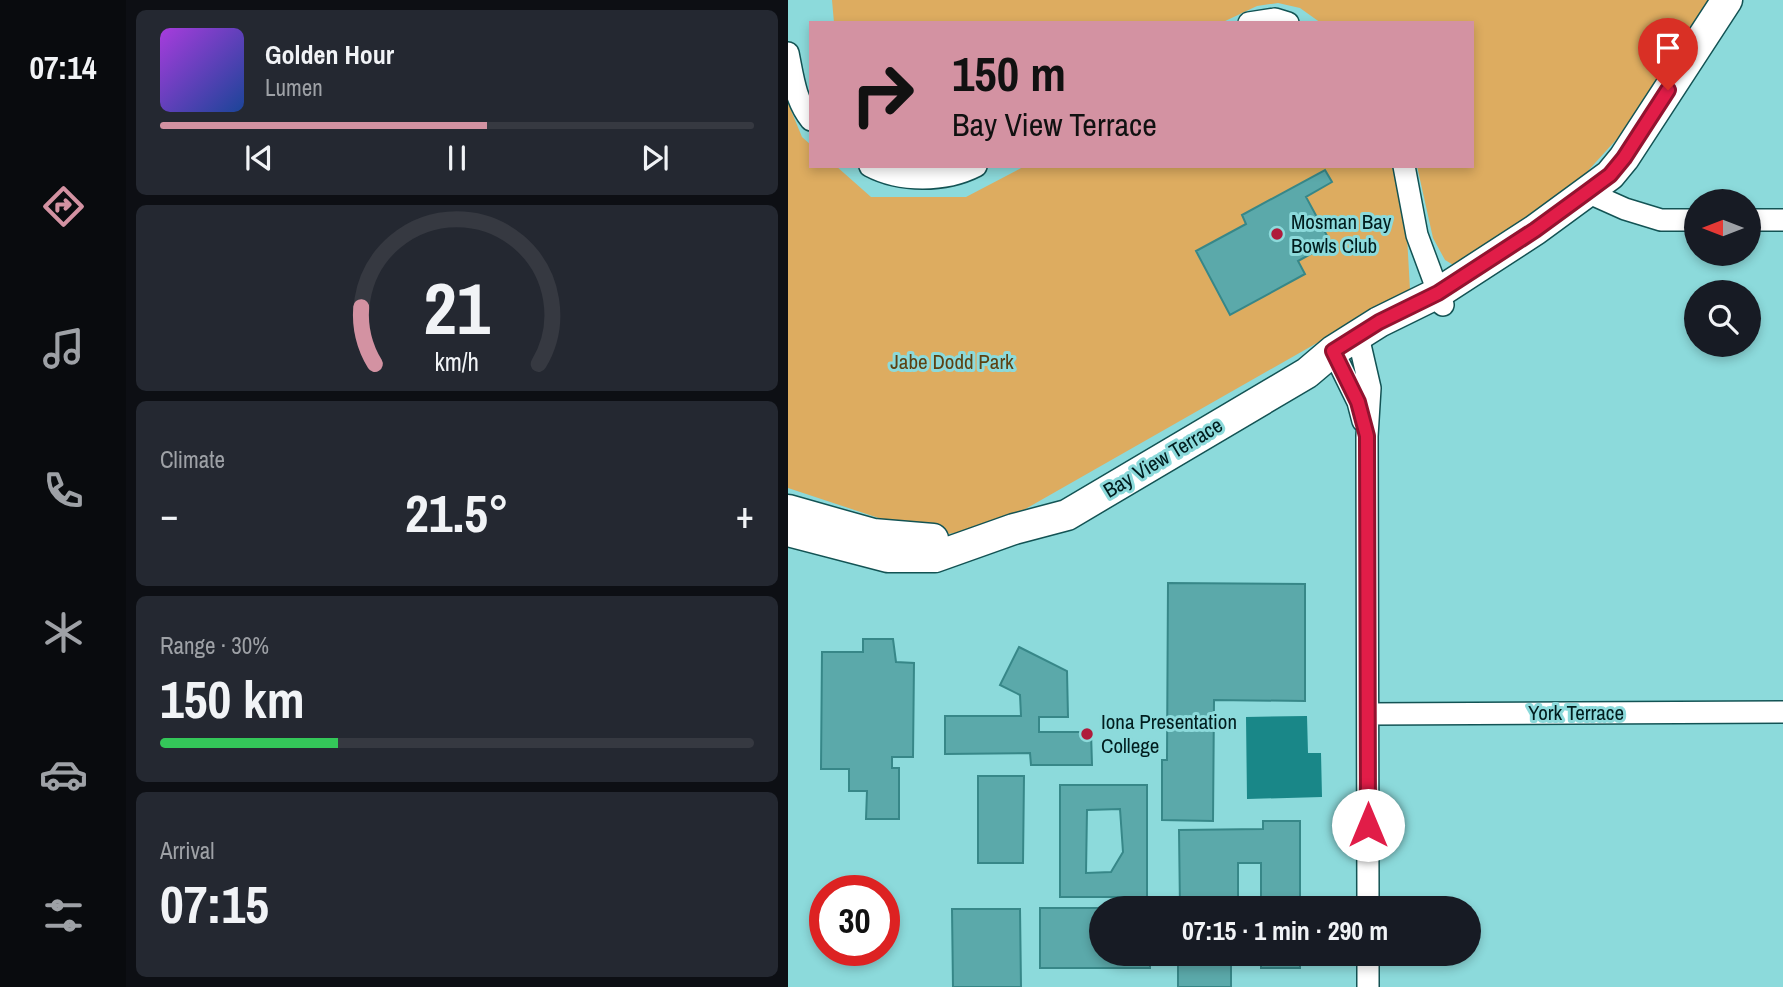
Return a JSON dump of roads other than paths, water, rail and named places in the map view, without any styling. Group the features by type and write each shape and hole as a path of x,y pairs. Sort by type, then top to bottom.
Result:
{"street":[{"name":"Bay View Terrace","path":"788,531 888,557 935,557 1014,529 1067,515 1348,350 1379,322 1450,294 1535,230 1604,191 1727,0"},
{"path":"1262,21 1281,21"},
{"path":"788,52 796,92 809,117"},
{"path":"876,168 902,176 924,177 947,176 970,168"},
{"path":"1404,168 1417,234 1450,294"},
{"path":"1604,191 1661,220 1684,220"},
{"path":"1761,220 1784,220"},
{"path":"1348,350 1370,388 1367,436 1368,896"},
{"name":"Bay View Terrace","path":"788,510 873,534 920,539 952,538 1014,529"},
{"name":"York Terrace","path":"1369,713 1784,712"},
{"path":"1368,966 1368,987"}],"water":[{"path":"1307,716 1308,753 1321,753 1322,797 1247,799 1246,717"}],"place":[{"name":"Mosman Bay Bowls Club","path":"1277,234"},
{"name":"Iona Presentation College","path":"1087,734"}],"park label":[{"name":"Jabe Dodd Park","path":"952,362"}]}
